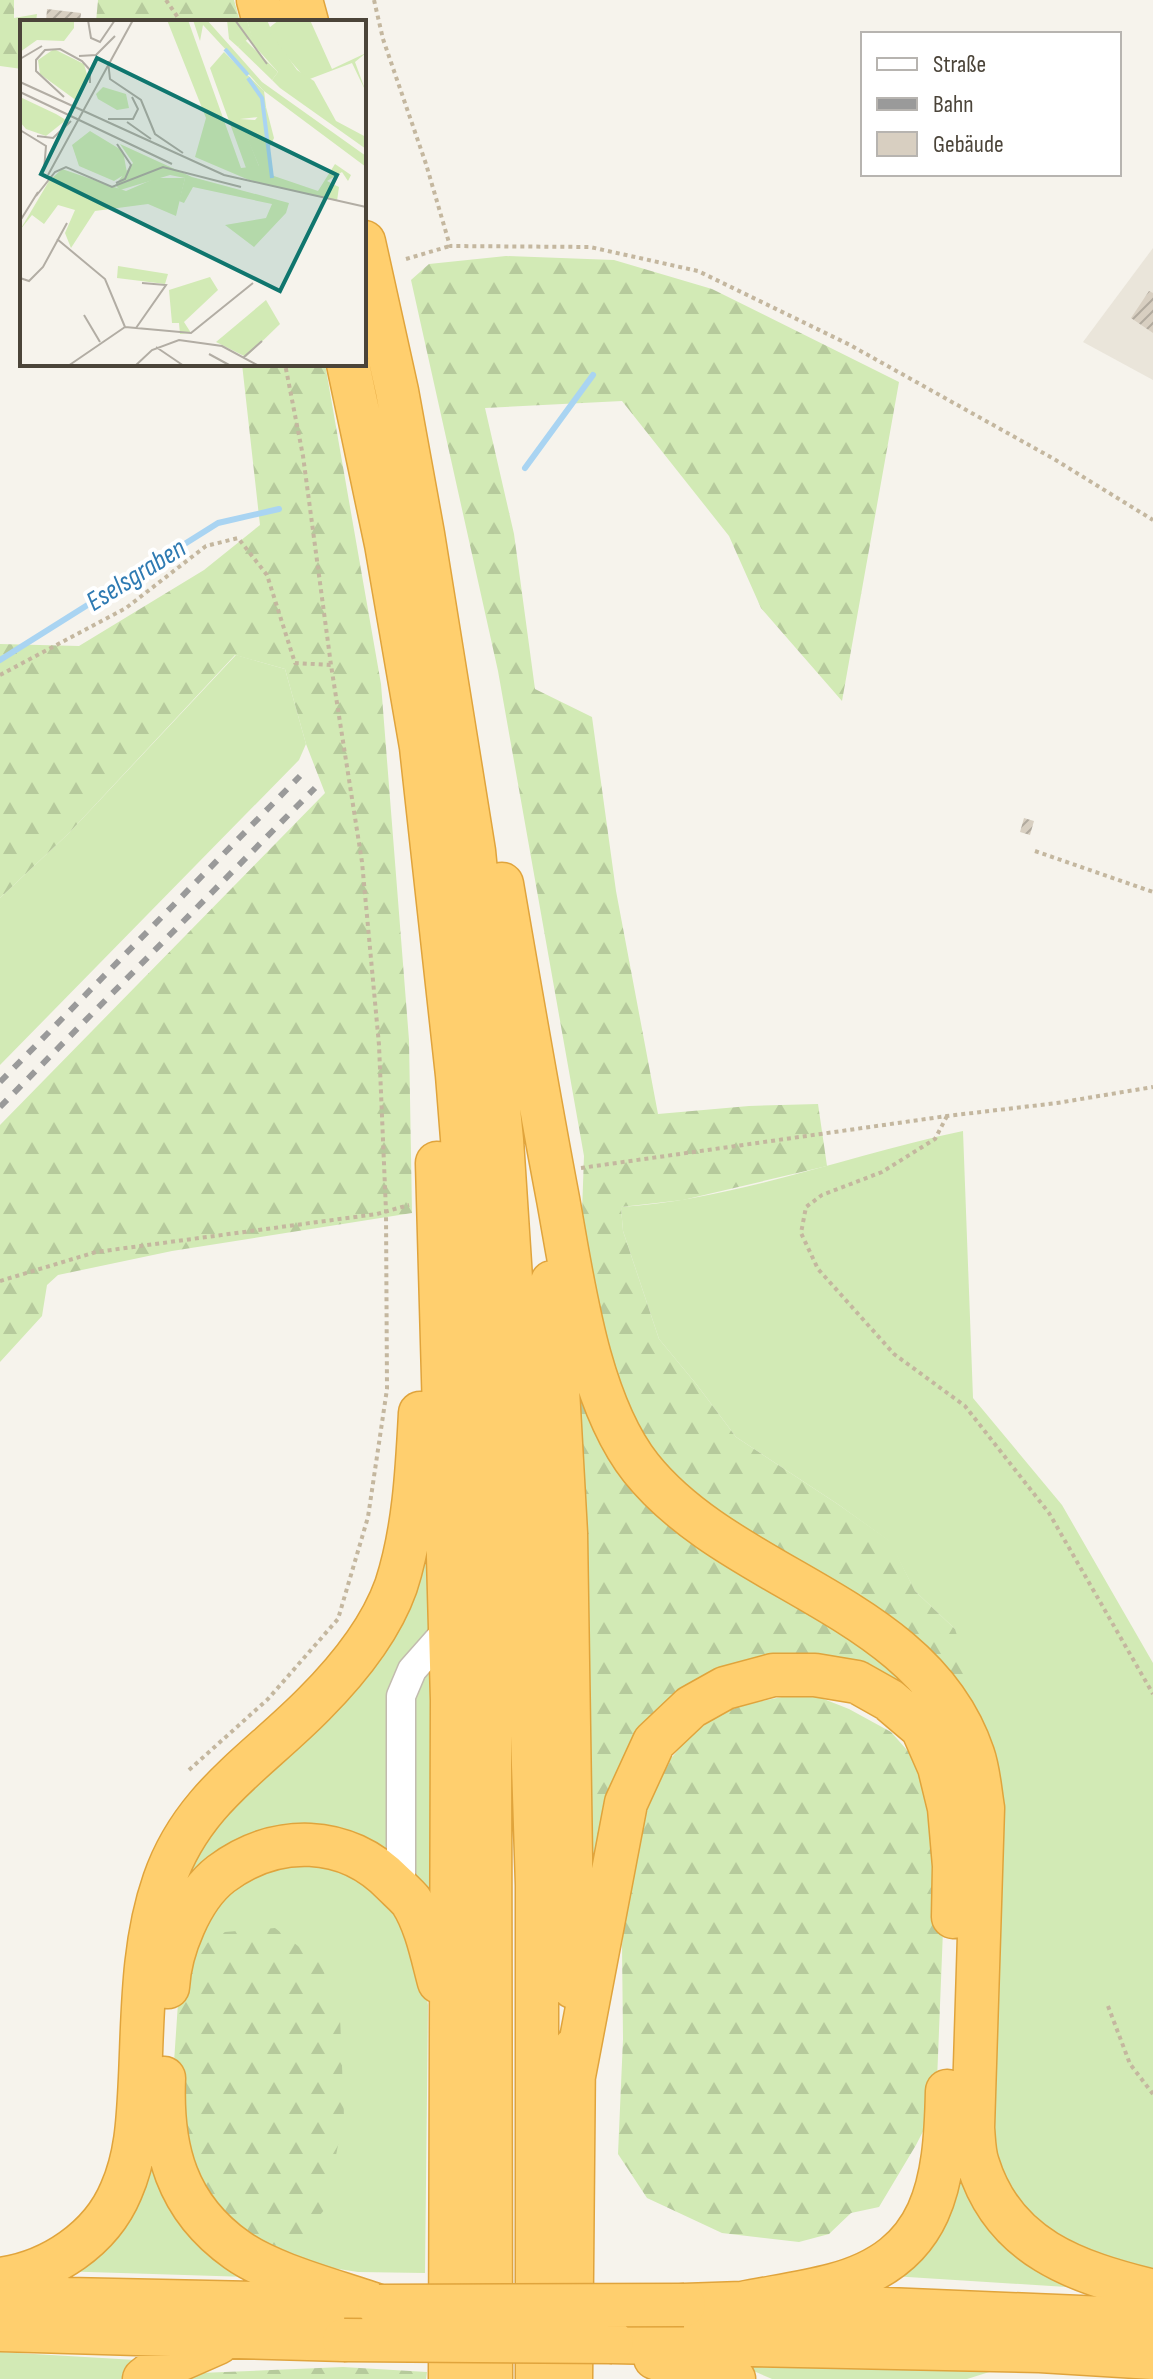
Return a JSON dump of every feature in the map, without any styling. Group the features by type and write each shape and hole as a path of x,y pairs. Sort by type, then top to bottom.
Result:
{"highway":[{"path":"258,0 263,20"},
{"path":"301,0 306,20"},
{"path":"366,251 397,391 421,747 440,908 474,1290 486,1499 490,1707 491,2379"},
{"path":"349,366 405,539 474,717 538,1097 576,1299 595,1370 617,1428 640,1467 674,1503 710,1531 898,1649 929,1678 956,1716 974,1755 983,1808 973,2128 977,2164 994,2200 1017,2229 1049,2255 1080,2271 1153,2291"},
{"path":"405,539 389,624 429,1001 425,1211 450,1627 450,2379"},
{"path":"405,539 474,851 502,1140 523,1463 537,1885 537,2379"},
{"path":"538,1097 566,1533 574,2076 571,2379"},
{"path":"0,2279 22,2276 60,2259 87,2239 107,2218 132,2161 150,1933 169,1865 184,1834 206,1805 230,1779 313,1706 359,1652 381,1618 395,1586 407,1539 418,1458 430,1287 425,1211"},
{"path":"144,2379 154,2371 230,2338 354,2311 612,2342 681,2338 742,2303 835,2285 886,2263 911,2241 927,2217 946,2150 954,1866 949,1808 943,1781 922,1728 889,1700 857,1682 815,1675 773,1675 725,1688 691,1707 654,1742 626,1803 574,2076"},
{"path":"354,2311 237,2250 203,2218 180,2186 167,2149 162,2111 169,1973 177,1938 196,1905 219,1875 251,1856 283,1847 319,1844 352,1853 384,1873 410,1901 430,1947 440,1986 452,2075"},
{"path":"0,2294 354,2311 681,2338 1040,2351 1153,2360"},
{"path":"742,2303 1153,2320"},
{"path":"0,2330 230,2338"},
{"path":"681,2338 734,2379"},
{"path":"994,2379 1032,2367 1153,2360"}],"lane":[{"path":"401,1891 401,1696 412,1670 450,1627"}],"path":[{"path":"166,0 180,20"},
{"path":"374,0 383,39 426,164 450,246"},
{"path":"406,259 450,246 590,247 698,271 864,353 1054,459 1153,520"},
{"path":"189,1770 268,1699 338,1619 368,1517 387,1389 386,1211 379,1045 362,862 303,456 285,366"},
{"path":"0,675 126,608 206,546 238,538 267,575 295,663 331,665"},
{"path":"1035,851 1153,892"},
{"path":"578,1168 1057,1103 1153,1087"},
{"path":"947,1116 935,1139 882,1172 822,1195 806,1207 801,1233 818,1269 894,1354 965,1406 1049,1513 1153,1694"},
{"path":"0,1281 96,1252 386,1211 425,1211"},
{"path":"1108,2006 1130,2064 1153,2094"}],"shaded area":[{"path":"1153,248 1153,380 1083,342"}],"green space":[{"path":"0,0 14,0 14,18 37,14 36,20 20,20 20,69 0,66"},
{"path":"98,0 234,0 239,20 96,20"},
{"path":"506,256 614,260 712,289 899,382 842,701 761,608 729,536 622,401 485,408 514,534 535,689 592,717 616,891 658,1114 818,1104 827,1166 683,1200 621,1207 623,1231 659,1339 736,1437 890,1541 915,1591 955,1629 971,1679 963,1701 912,1703 704,1677 598,1864 588,1866 576,1382 584,1156 498,671 411,280 429,264"},
{"path":"242,366 325,366 381,684 409,1040 412,1213 172,1251 58,1275 47,1285 42,1316 0,1362 0,1125 325,793 306,744 285,669 235,655 68,834 0,898 0,644 79,646 204,570 260,525"},
{"path":"236,655 285,669 306,744 299,760 0,1065 0,898 68,834"},
{"path":"963,1131 973,1398 1062,1505 1153,1663 1153,2282 1053,2247 987,2160 963,1701 955,1629 915,1591 889,1541 736,1437 659,1339 623,1231 621,1207 750,1186"},
{"path":"420,1539 429,1554 432,1926 344,1839 164,1917 183,1868"},
{"path":"806,1692 849,1709 891,1732 922,1767 946,1855 936,2106 879,2207 851,2213 829,2234 799,2242 722,2233 647,2198 618,2154 623,2039 622,1945 630,1875 646,1811 663,1768 688,1738 715,1717 742,1705"},
{"path":"289,1860 335,1863 396,1910 418,1952 428,2005 425,2273 358,2272 287,2261 250,2242 190,1953 218,1896"},
{"path":"275,1928 321,1964 340,2016 344,2116 325,2209 292,2248 250,2242 182,2166 174,2062 178,2003 190,1953 225,1932"},
{"path":"143,2153 277,2278 57,2271"},
{"path":"960,2155 1098,2289 892,2276"},
{"path":"0,2352 153,2361 126,2379 0,2379"},
{"path":"1031,2359 967,2379 772,2379 742,2366"},
{"path":"343,2367 427,2372 426,2379 188,2379 200,2373"}],"building":[{"path":"47,9 81,13 80,20 46,20"},
{"path":"1149,291 1153,293 1153,333 1131,318"},
{"path":"1024,818 1034,821 1030,835 1020,832"}],"waterway":[{"name":"Eselsgraben","path":"525,468 593,375"},
{"name":"Eselsgraben","path":"0,660 218,523 279,509"}],"railway":[{"path":"0,1082 300,776"},
{"path":"0,1107 315,788"}]}
